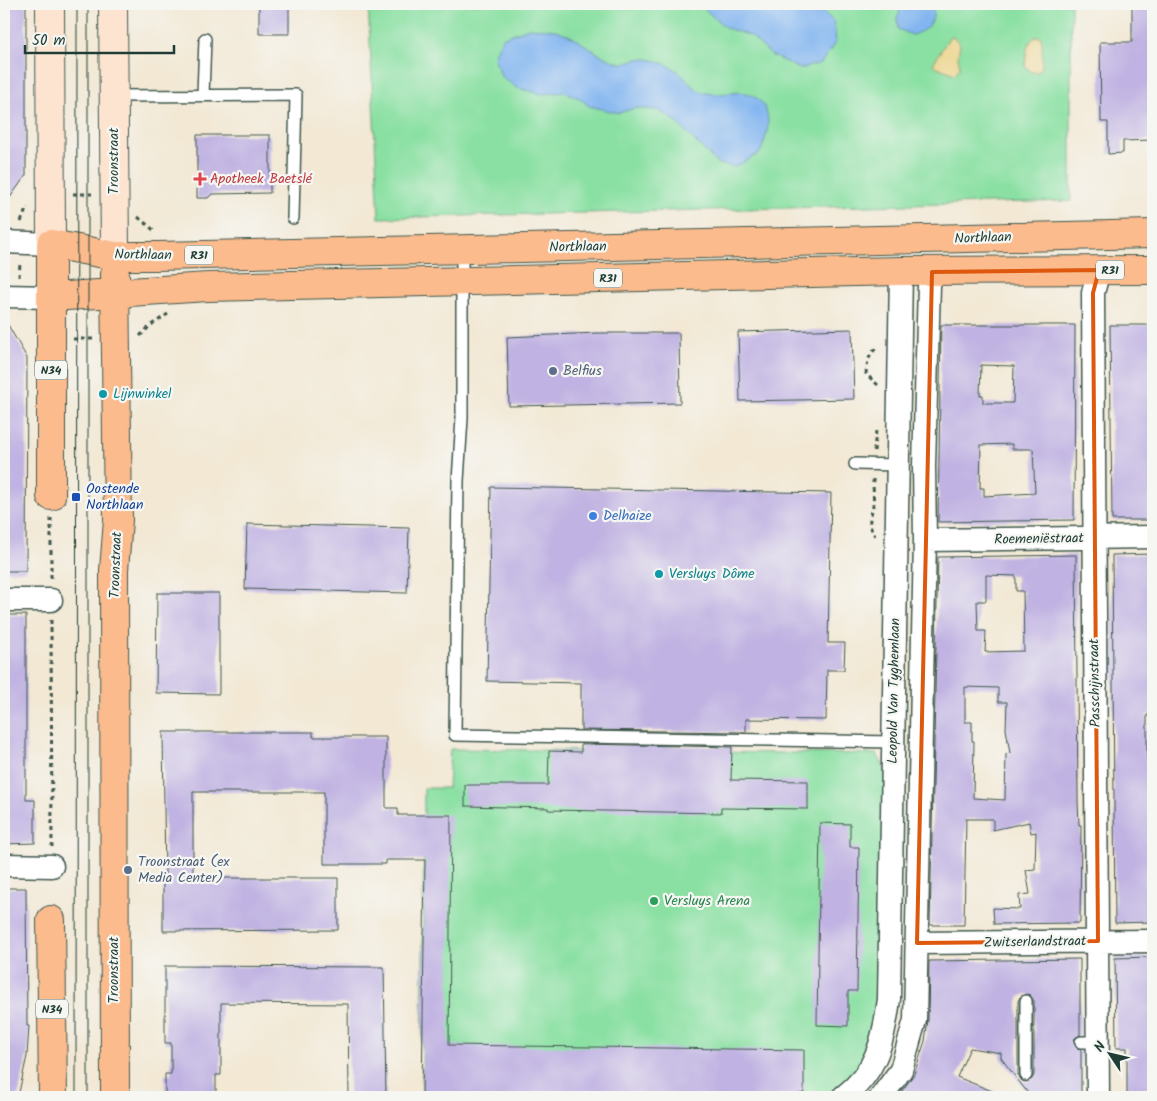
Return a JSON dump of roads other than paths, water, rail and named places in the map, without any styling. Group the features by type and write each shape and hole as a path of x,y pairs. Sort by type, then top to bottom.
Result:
{"main road":[{"name":"Northlaan","path":"51,244 115,256 1153,234"},
{"name":"N34","path":"51,244 51,496"},
{"name":"Troonstraat","path":"115,256 116,292 129,337 114,570 115,1097"},
{"name":"R31","path":"51,297 208,287 901,271 1153,270"},
{"name":"N34","path":"51,920 53,1097"}],"street":[{"path":"50,4 51,244"},
{"name":"Troonstraat","path":"113,4 115,256"},
{"name":"Northlaan","path":"4,242 51,244"},
{"name":"Passchijnstraat","path":"1098,1097 1089,1042 1098,941 1093,293 1099,270"},
{"name":"Leopold Van Tyghemlaan","path":"843,1097 856,1086 871,1067 881,1046 885,1030 888,999 901,271"},
{"name":"Leopold Van Tyghemlaan","path":"881,1097 901,1070 915,1020 925,540 924,456 929,285 932,272"},
{"path":"4,296 51,297"},
{"name":"Roemeniëstraat","path":"925,540 1153,537"},
{"path":"4,600 51,600"},
{"path":"4,865 52,866"},
{"name":"Zwitserlandstraat","path":"917,943 1153,941"}],"lane":[{"path":"203,96 205,39"},
{"path":"114,96 296,95 294,218"},
{"path":"462,249 464,282 462,418 458,481 455,735 894,742"},
{"path":"855,464 898,465"},
{"path":"1026,1001 1030,1041 1026,1076"}],"water":[{"path":"699,4 815,4 834,22 836,42 821,63 800,69 771,55 751,36 726,28"},
{"path":"903,4 932,4 933,15 930,24 912,35 898,29 897,18"},
{"path":"529,28 552,29 564,33 603,56 620,63 642,59 659,62 675,69 700,91 715,94 739,92 753,95 764,106 768,119 767,133 760,153 735,167 718,164 673,119 657,110 635,108 619,113 589,106 579,98 565,92 542,94 517,88 501,76 494,57 502,38"}],"tram line":[{"path":"76,1097 77,4"},
{"path":"88,4 88,1097"}],"place":[{"name":"Apotheek Baetslé","path":"200,179"},
{"name":"Belfius","path":"553,371"},
{"name":"Lijnwinkel","path":"103,394"},
{"name":"Oostende Northlaan","path":"76,497"},
{"name":"Delhaize","path":"593,516"},
{"name":"Versluys Dôme","path":"659,574"},
{"name":"Troonstraat (ex Media Center)","path":"128,870"},
{"name":"Versluys Arena","path":"654,901"}]}
